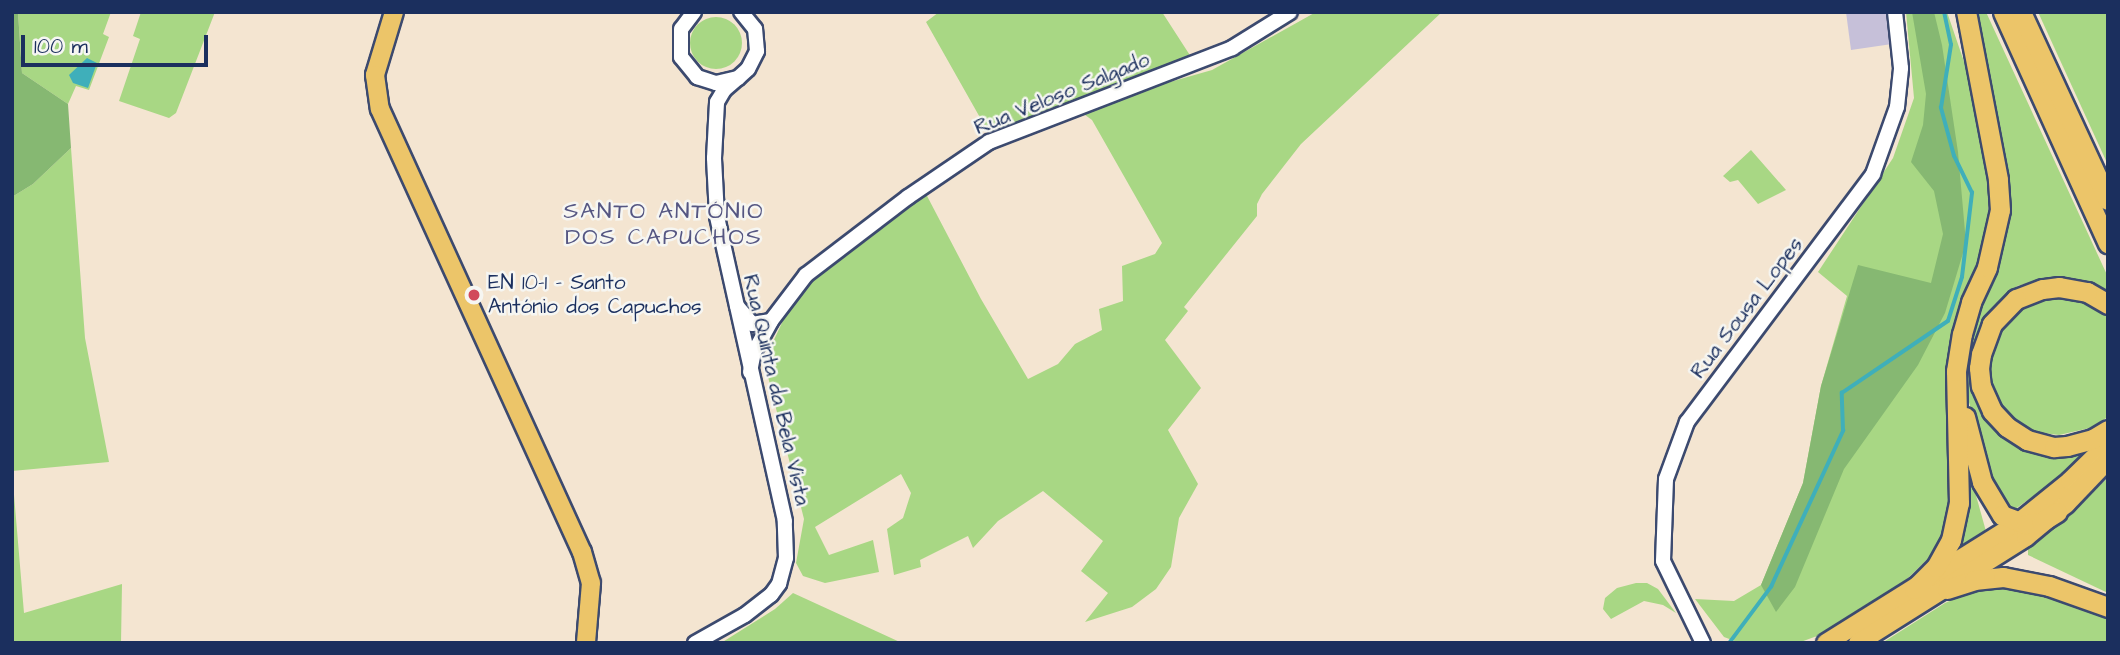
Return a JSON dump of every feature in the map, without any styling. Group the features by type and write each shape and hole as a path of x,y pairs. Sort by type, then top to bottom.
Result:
{"highway":[{"path":"1914,589 1936,567 1951,540 1959,503 1956,382 1962,334 1971,302 1987,267 2000,210 1998,179 1966,12"},
{"path":"2003,12 2108,243"},
{"path":"2021,12 2108,200"},
{"path":"2108,304 2087,292 2059,287 2042,289 2016,299 1992,324 1981,354 1979,369 1981,386 1992,411 2007,428 2026,440 2054,447 2067,446 2093,439 2108,430"},
{"path":"1956,382 1982,482 1998,511 2018,523 2037,523 2057,512"},
{"path":"1947,589 1974,580 2003,577 2049,586 2108,607"}],"main road":[{"path":"394,12 377,63 375,87 380,109 582,552 591,583 586,643"},
{"path":"1825,643 2018,523 2070,481 2108,444"},
{"path":"1858,643 2015,545 2057,512 2108,460"}],"street":[{"path":"694,12 681,29 679,41 685,65 703,80 718,102 724,90 752,64 758,44 755,29 741,12"},
{"name":"Rua Veloso Salgado","path":"750,372 751,360 771,320 806,275 908,197 989,142 1232,48 1290,12"},
{"name":"Rua Sousa Lopes","path":"1714,643 1701,636 1675,590 1663,561 1661,548 1665,479 1687,422 1873,174 1897,107 1901,68 1895,12"},
{"path":"703,80 716,83 738,78"},
{"name":"Rua Quinta da Bela Vista","path":"695,643 760,603 771,594 784,572 785,522 722,251 715,192 718,102"},
{"path":"734,302 743,317 752,324"},
{"path":"760,343 747,341 741,336 752,324 771,320"}],"shaded area":[{"path":"1846,12 1886,12 1892,44 1851,50"}],"green space":[{"path":"12,12 18,12 22,73 68,104 71,148 33,184 12,197"},
{"path":"18,12 111,12 103,34 109,37 89,90 76,86 68,104 22,73"},
{"path":"141,12 215,12 176,113 169,118 119,101 140,39 133,36"},
{"path":"939,12 1162,12 1193,60 1051,108 991,137 926,22"},
{"path":"1316,12 1442,12 1301,144 1262,194 1257,204 1257,216 1184,307 1188,311 1165,340 1201,388 1168,430 1198,484 1179,518 1171,567 1156,589 1132,607 1085,622 1108,593 1081,571 1103,541 1043,491 998,521 973,548 968,536 920,560 921,567 894,575 887,529 903,518 911,493 901,474 815,527 829,555 873,540 879,572 825,583 803,576 796,563 804,519 764,361 796,293 836,256 926,194 981,299 1028,379 1058,364 1075,344 1102,330 1099,309 1123,301 1122,266 1155,254 1162,243 1092,120 1081,112 1121,96 1212,70"},
{"path":"1906,12 1947,12 1973,88 1990,188 1986,241 1951,359 1946,412 1951,486 1945,542 1905,581 1817,636 1798,643 1740,643 1724,637 1695,599 1734,601 1761,585 1803,483 1821,386 1847,296 1818,272 1893,158 1914,98"},
{"path":"1912,12 1934,12 1942,45 1958,152 1966,243 1945,313 1918,365 1844,469 1795,587 1776,612 1761,585 1803,483 1821,386 1858,265 1931,283 1943,234 1934,191 1911,162 1923,125 1926,94"},
{"path":"1973,12 1986,12 2108,277 2108,294 2096,286 2076,281 2044,279 2017,286 1996,307 1976,340 1969,368 1976,399 1996,429 2082,451 2073,467 2014,510 2001,504 1968,399 1964,371 1977,310 1998,260"},
{"path":"2038,12 2108,12 2108,165"},
{"path":"716,17 726,19 734,25 740,33 740,53 734,61 726,67 716,69 706,67 698,61 692,53 690,43 692,33 698,25 706,19"},
{"path":"71,148 85,338 109,462 12,471 12,197 33,184"},
{"path":"1751,150 1786,190 1758,204 1738,180 1730,182 1723,176"},
{"path":"2072,295 2104,310 2108,315 2108,417 2090,428 2059,435 2034,432 2009,415 1997,400 1990,375 1992,350 2003,330 2023,308 2047,296"},
{"path":"1967,463 1987,535 1954,556"},
{"path":"12,471 24,613 122,584 121,643 12,643"},
{"path":"2108,478 2108,593 2028,555 2028,546"},
{"path":"1647,583 1658,589 1676,613 1663,605 1644,601 1611,619 1603,609 1605,598 1617,588"},
{"path":"1999,586 2043,592 2108,615 2108,643 1882,643 1945,603 1977,589"},
{"path":"793,593 902,643 721,643 775,609"}],"water":[{"path":"87,58 97,63 88,88 73,83 69,75"}],"waterway":[{"path":"1730,642 1771,587 1843,431 1842,393 1948,321 1962,277 1972,193 1954,156 1941,108 1951,45 1944,12"}],"place":[{"name":"EN 10-1 - Santo António dos Capuchos","path":"474,295"}],"district":[{"name":"SANTO ANTÓNIO DOS CAPUCHOS","path":"664,224"}]}
